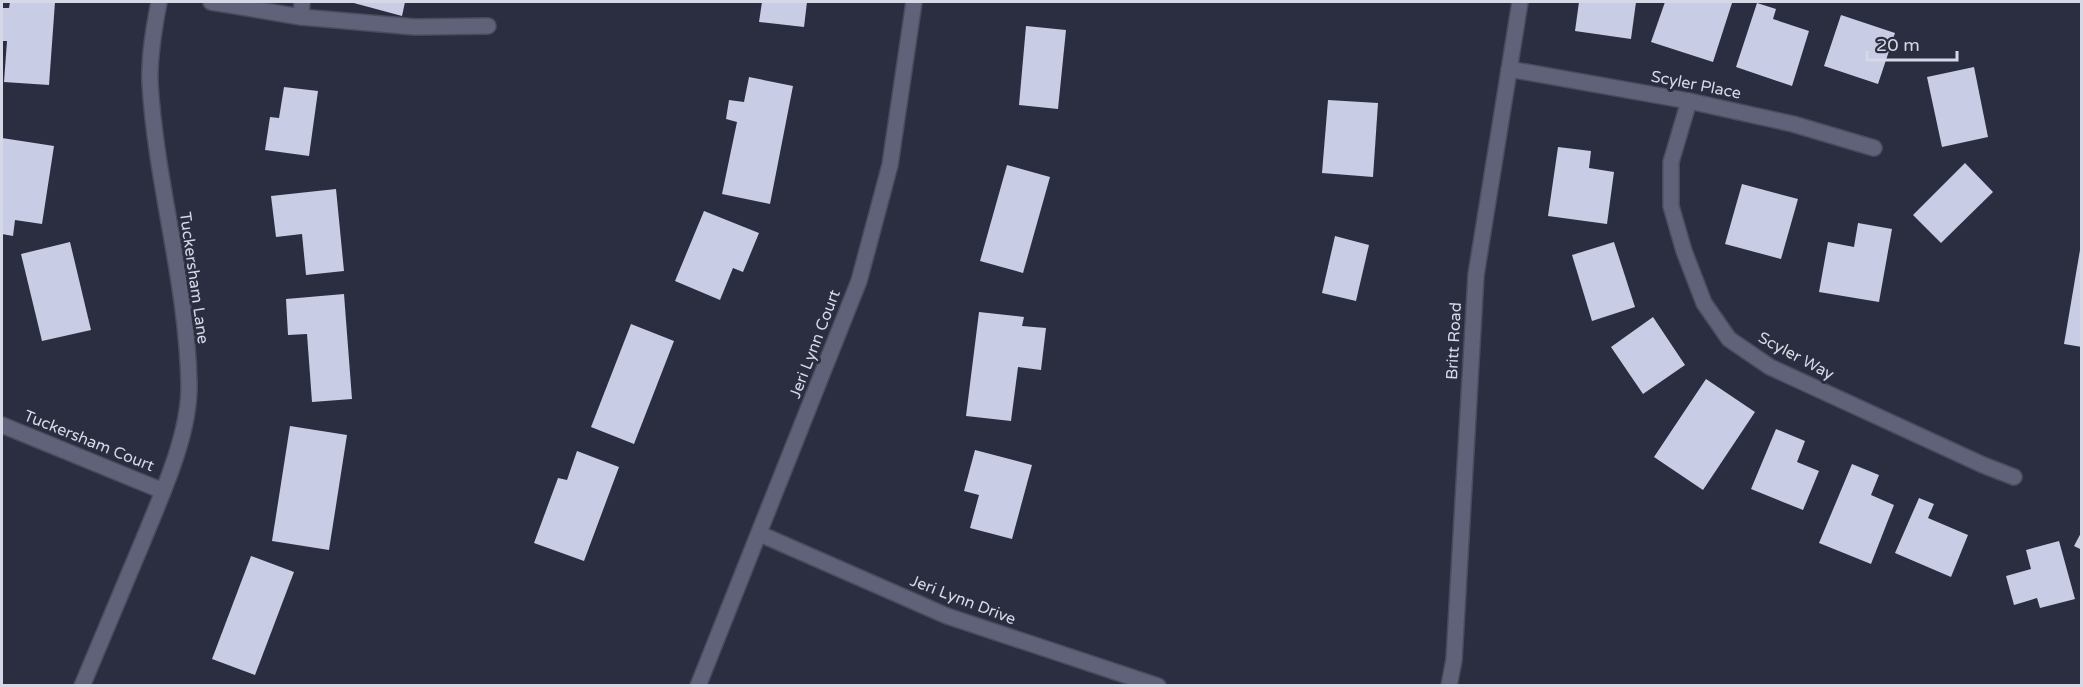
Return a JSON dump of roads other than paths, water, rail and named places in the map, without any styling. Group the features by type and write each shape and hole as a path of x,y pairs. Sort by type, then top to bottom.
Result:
{"street":[{"name":"Tuckersham Lane","path":"82,686 163,491 182,439 189,386 183,306 162,185 150,81 153,38 159,2"},
{"path":"210,2 302,9 415,27 488,26"},
{"name":"Jeri Lynn Court","path":"698,686 859,281 890,165 914,2"},
{"name":"Britt Road","path":"1449,686 1455,649 1476,275 1520,2"},
{"name":"Scyler Place","path":"1509,69 1689,100 1793,124 1874,148"},
{"name":"Scyler Way","path":"1689,100 1671,162 1671,206 1684,251 1704,303 1729,339 1770,367 1983,465 2014,477"},
{"name":"Tuckersham Court","path":"2,424 163,491"},
{"name":"Jeri Lynn Drive","path":"760,534 947,616 1158,686"}]}
